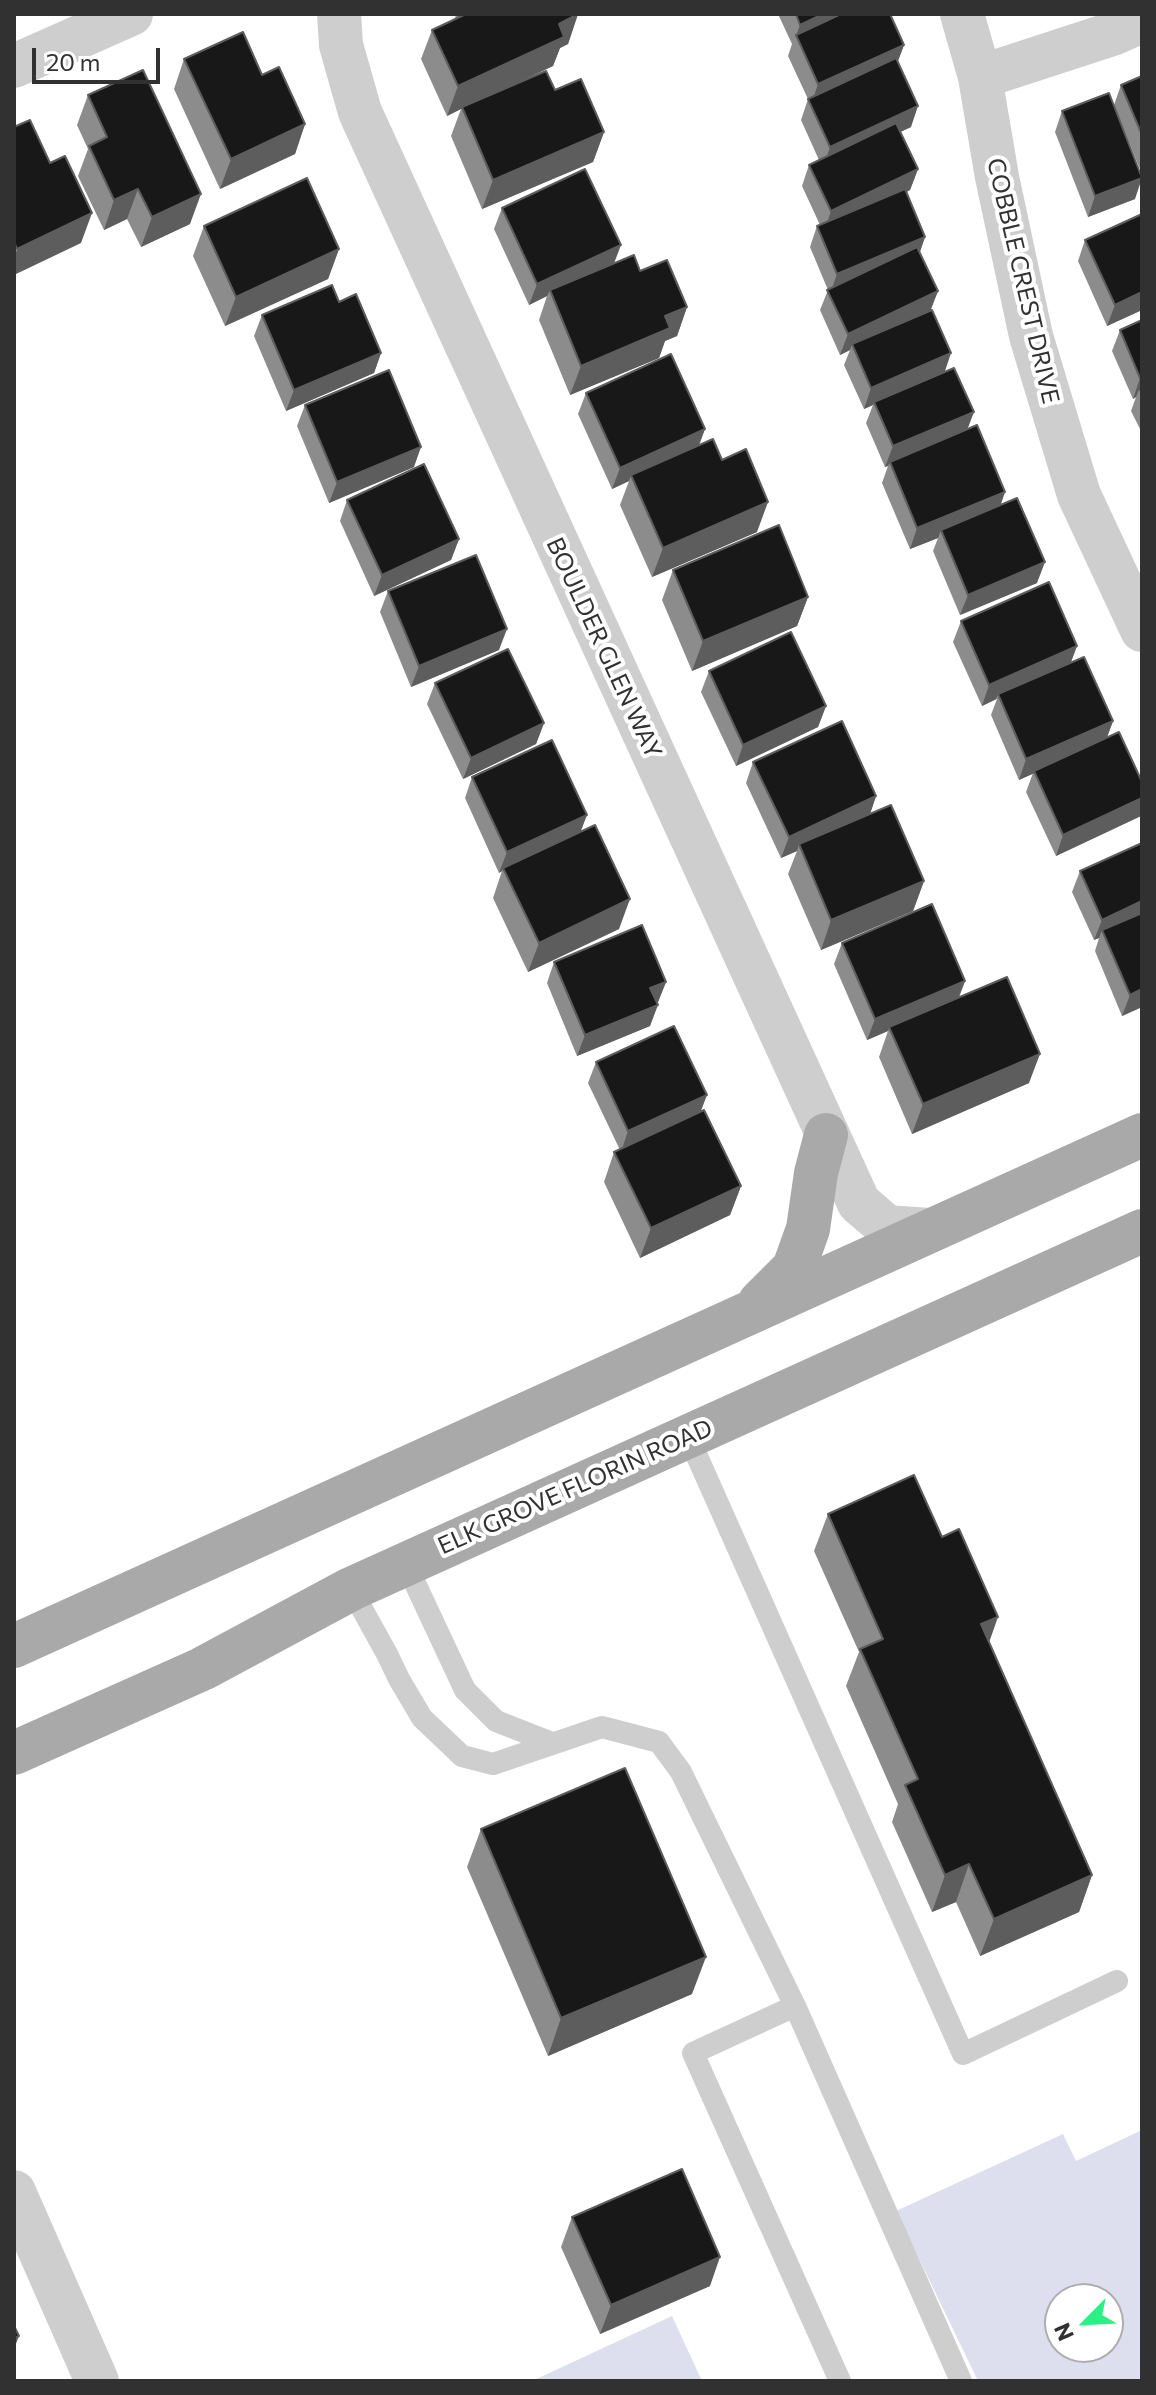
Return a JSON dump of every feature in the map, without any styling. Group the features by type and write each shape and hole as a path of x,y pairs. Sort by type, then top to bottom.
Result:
{"main road":[{"path":"745,1316 794,1268 808,1229 816,1173 826,1135"},
{"path":"14,1646 1142,1135"},
{"name":"ELK GROVE FLORIN ROAD","path":"14,1753 202,1669 351,1589 1142,1231"}],"street":[{"path":"14,66 131,14"},
{"name":"BOULDER GLEN WAY","path":"339,14 341,45 360,112 826,1135 859,1203 887,1227 929,1230"},
{"name":"COBBLE CREST DRIVE","path":"962,14 980,77 997,177 1031,336 1079,495 1142,630"},
{"path":"980,77 1115,33 1142,21"},
{"path":"14,2192 97,2381"}],"lane":[{"path":"688,1436 963,2054 1117,1981"},
{"path":"406,1564 465,1690 496,1721 552,1743"},
{"path":"351,1589 422,1718 462,1756 493,1764 602,1727 659,1742 681,1772 795,2006 961,2381"},
{"path":"795,2006 693,2053 840,2381"}],"shaded area":[{"path":"1142,2130 1142,2381 978,2381 896,2211 1063,2134 1076,2161"},
{"path":"672,2316 702,2381 532,2381"}],"building":[{"path":"466,14 578,14 559,24 564,37 458,86 432,30"},
{"path":"796,14 823,14 800,25"},
{"path":"841,14 890,14 904,45 818,84 796,35"},
{"path":"243,32 262,75 279,67 305,124 231,159 184,59"},
{"path":"896,58 918,106 830,147 808,99"},
{"path":"143,70 201,194 152,217 138,189 114,200 89,146 107,137 88,95"},
{"path":"546,71 555,90 581,79 604,132 493,180 462,107"},
{"path":"1142,76 1142,135 1121,85"},
{"path":"1109,93 1142,178 1095,196 1062,111"},
{"path":"30,120 50,163 65,156 92,213 17,249 14,242 14,127"},
{"path":"896,123 918,169 831,211 809,165"},
{"path":"585,169 621,245 537,284 502,208"},
{"path":"307,178 339,249 236,297 204,226"},
{"path":"905,189 925,237 837,274 817,226"},
{"path":"1142,214 1142,292 1115,305 1085,240"},
{"path":"917,247 938,291 848,334 827,290"},
{"path":"634,255 640,271 667,260 687,307 665,316 670,328 581,366 550,290"},
{"path":"332,285 339,302 356,294 381,353 294,390 262,315"},
{"path":"932,310 951,353 871,388 852,344"},
{"path":"1142,320 1142,377 1140,378 1120,330"},
{"path":"671,354 705,429 620,468 586,393"},
{"path":"954,368 974,412 893,446 874,402"},
{"path":"389,370 421,447 337,482 305,405"},
{"path":"977,425 1005,492 917,528 890,462"},
{"path":"713,439 722,460 746,449 768,502 663,548 631,475"},
{"path":"424,464 459,539 382,575 347,500"},
{"path":"1017,498 1045,562 968,595 941,530"},
{"path":"779,525 808,597 703,641 673,570"},
{"path":"476,555 507,629 419,666 388,591"},
{"path":"1049,582 1077,646 989,685 961,621"},
{"path":"791,632 826,706 743,745 709,671"},
{"path":"508,649 544,723 471,758 435,683"},
{"path":"1084,657 1113,721 1026,759 998,694"},
{"path":"842,721 876,796 789,837 753,762"},
{"path":"1119,732 1142,782 1142,798 1063,835 1034,771"},
{"path":"552,740 587,815 507,852 472,777"},
{"path":"891,805 924,881 831,920 799,844"},
{"path":"595,825 630,899 539,943 503,868"},
{"path":"1142,843 1142,901 1102,920 1080,871"},
{"path":"932,904 965,981 875,1019 842,943"},
{"path":"1142,913 1142,989 1130,995 1102,930"},
{"path":"642,925 666,982 650,988 658,1005 585,1035 554,962"},
{"path":"1007,977 1040,1054 923,1104 889,1027"},
{"path":"674,1026 707,1095 628,1131 596,1062"},
{"path":"704,1110 741,1186 651,1228 614,1152"},
{"path":"914,1475 942,1537 959,1529 998,1617 981,1624 1092,1875 994,1919 969,1864 945,1875 905,1785 918,1779 860,1649 883,1639 828,1514"},
{"path":"625,1768 706,1957 561,2018 481,1829"},
{"path":"682,2169 720,2257 611,2305 572,2217"}]}
